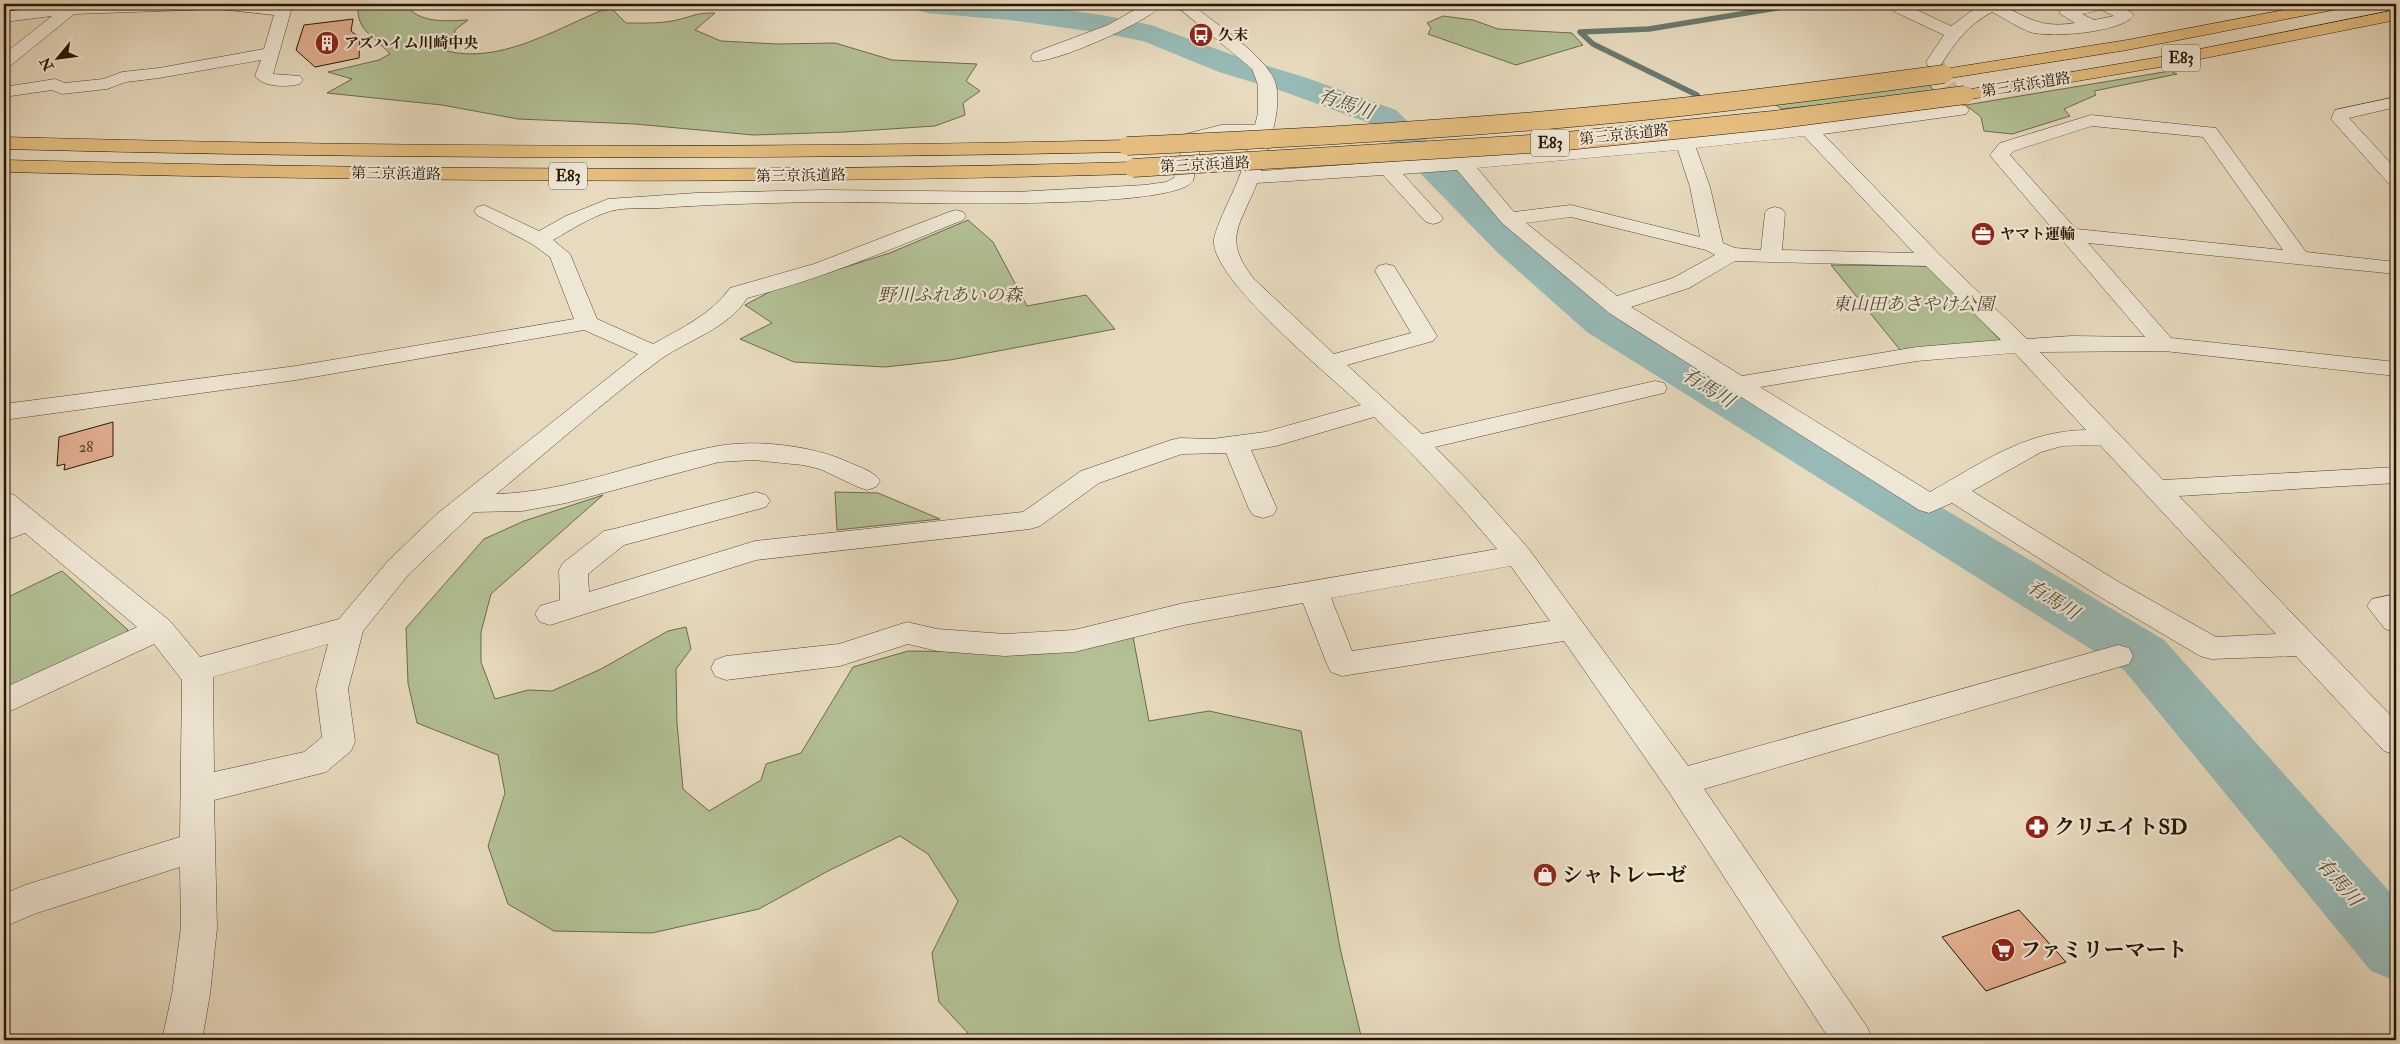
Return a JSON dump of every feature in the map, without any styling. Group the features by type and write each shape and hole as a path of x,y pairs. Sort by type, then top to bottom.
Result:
{"highway":[{"name":"第三京浜道路","path":"4,143 460,152 725,152 1127,146 1276,139 1555,119 1746,100 1939,68 2127,45 2338,4"},
{"name":"第三京浜道路","path":"4,166 408,175 708,177 1132,168 1547,143 1962,103 2396,14"}],"street":[{"path":"4,17 70,9 218,4 284,8 264,76 276,80 294,80"},
{"path":"1040,57 1107,32 1129,21 1155,4"},
{"path":"1182,4 1263,76 1267,113 1249,178 1224,239 1226,252 1246,284 1466,492 1518,555 1681,782 1853,1040"},
{"path":"1895,4 1901,9 1953,33"},
{"path":"1939,68 1942,46 1953,33 1984,8 1993,4 2034,28 2056,31 2091,25"},
{"path":"4,62 70,9"},
{"path":"4,92 55,84 62,88 107,84 122,77 159,73 271,53"},
{"path":"2396,102 2341,114 2340,119 2396,180"},
{"path":"1249,178 1462,163 1810,131 1962,103"},
{"path":"2164,344 2000,155 2006,147 2091,120 2209,132 2299,258"},
{"path":"540,240 573,220 608,205 696,199 824,196 1015,198 1145,191 1171,187 1182,181 1193,138 1221,131 1262,130"},
{"path":"1810,131 1932,260 2021,346 2396,742"},
{"path":"1685,143 1722,250"},
{"path":"1462,163 1509,220 1614,305 1738,386 1929,504 2032,446 2060,438 2106,437"},
{"path":"1388,169 1432,218"},
{"path":"484,210 540,240 558,254 588,323"},
{"path":"1509,220 1571,211 1722,250 1771,256 1932,260"},
{"path":"1771,256 1775,213"},
{"path":"197,790 314,763 339,742 332,689 339,657 349,627 398,568 467,503 654,353 701,327 734,300 738,293 770,286 884,245 956,216"},
{"path":"2071,235 2396,268"},
{"path":"1614,305 1681,283 1722,250"},
{"path":"1329,363 1425,336 1386,271"},
{"path":"4,412 205,388 453,349 588,323 654,353"},
{"path":"1738,386 1747,382 1814,372 1880,358 1996,346 2071,343 2164,344 2396,369"},
{"path":"1417,444 1655,388"},
{"path":"550,614 755,551 1030,520 1090,477 1180,446 1212,447 1267,440 1378,408"},
{"path":"1235,444 1263,509"},
{"path":"467,503 522,502 566,494 719,454 753,452 803,457 828,463 868,481"},
{"path":"2155,489 2396,475"},
{"path":"1954,491 2107,588 2211,648 2304,644"},
{"path":"4,501 16,526 160,629 198,677 197,847 200,928 191,994 182,1040"},
{"path":"576,606 573,570 614,538 756,501"},
{"path":"950,510 979,526"},
{"path":"726,668 840,654 906,632 937,640 1005,645 1074,640 1184,614 1518,555"},
{"path":"1313,590 1342,664 1572,629"},
{"path":"2396,605 2382,606 2396,621"},
{"path":"193,671 349,627"},
{"path":"4,702 160,629"},
{"path":"1681,782 2118,656"},
{"path":"4,911 25,901 197,847"}],"green space":[{"path":"358,4 405,4 418,15 425,18 442,21 468,20 455,30 454,39 447,51 466,54 486,53 525,43 600,11 612,9 626,23 667,22 700,14 715,13 695,30 721,41 777,44 835,43 892,60 977,64 966,81 980,91 963,103 965,115 935,126 753,135 635,124 518,119 442,105 327,93 352,79 328,72 379,60 390,54 363,27 358,13"},
{"path":"1443,16 1473,20 1498,29 1572,33 1583,45 1516,65 1428,34 1431,28 1427,23"},
{"path":"1917,71 1943,101 1858,101 1782,109 1755,91"},
{"path":"2170,71 2177,74 2094,91 2096,95 2064,109 2070,116 2012,134 1984,131 1981,117 1966,105"},
{"name":"野川ふれあいの森","path":"968,220 993,242 1027,306 1086,295 1115,329 950,360 885,367 794,362 740,339 772,323 745,305 775,289 890,253"},
{"name":"東山田あさやけ公園","path":"1831,265 1929,266 2001,341 1901,351"},
{"path":"835,492 878,493 940,519 837,530"},
{"path":"603,495 491,594 481,632 481,662 495,699 528,690 552,691 601,669 668,631 686,627 691,649 676,669 677,723 683,789 709,811 761,780 766,764 801,753 853,667 908,651 1039,653 1133,637 1149,721 1209,711 1301,731 1340,948 1362,1040 969,1040 967,1032 939,1002 932,953 958,901 928,854 900,836 828,871 759,909 652,933 554,931 508,904 488,846 505,793 498,755 417,723 408,683 406,628 484,539 524,521"},
{"path":"62,571 128,630 123,639 4,695 4,599"}],"building":[{"name":"アズハイム川崎中央","path":"353,19 351,31 360,38 359,58 315,67 296,50 304,25"},
{"path":"113,422 113,456 64,470 65,464 57,466 59,437"},
{"name":"ファミリーマート","path":"2019,910 2066,962 1986,991 1942,937"}],"waterway":[{"name":"有馬川","path":"927,4 1010,11 1102,24 1151,34 1230,65 1293,84 1384,117 1512,245 1602,323 2144,655 2396,949"},
{"path":"1697,95 1593,44 1580,32 1649,29 1801,4"}],"tunnel":[{"path":"1934,62 1960,110"}],"place":[{"name":"久末","path":"1201,35"},
{"name":"アズハイム川崎中央","path":"327,43"},
{"name":"ヤマト運輸","path":"1983,234"},
{"name":"クリエイトSD","path":"2037,827"},
{"name":"シャトレーゼ","path":"1545,875"},
{"name":"ファミリーマート","path":"2003,950"}]}
